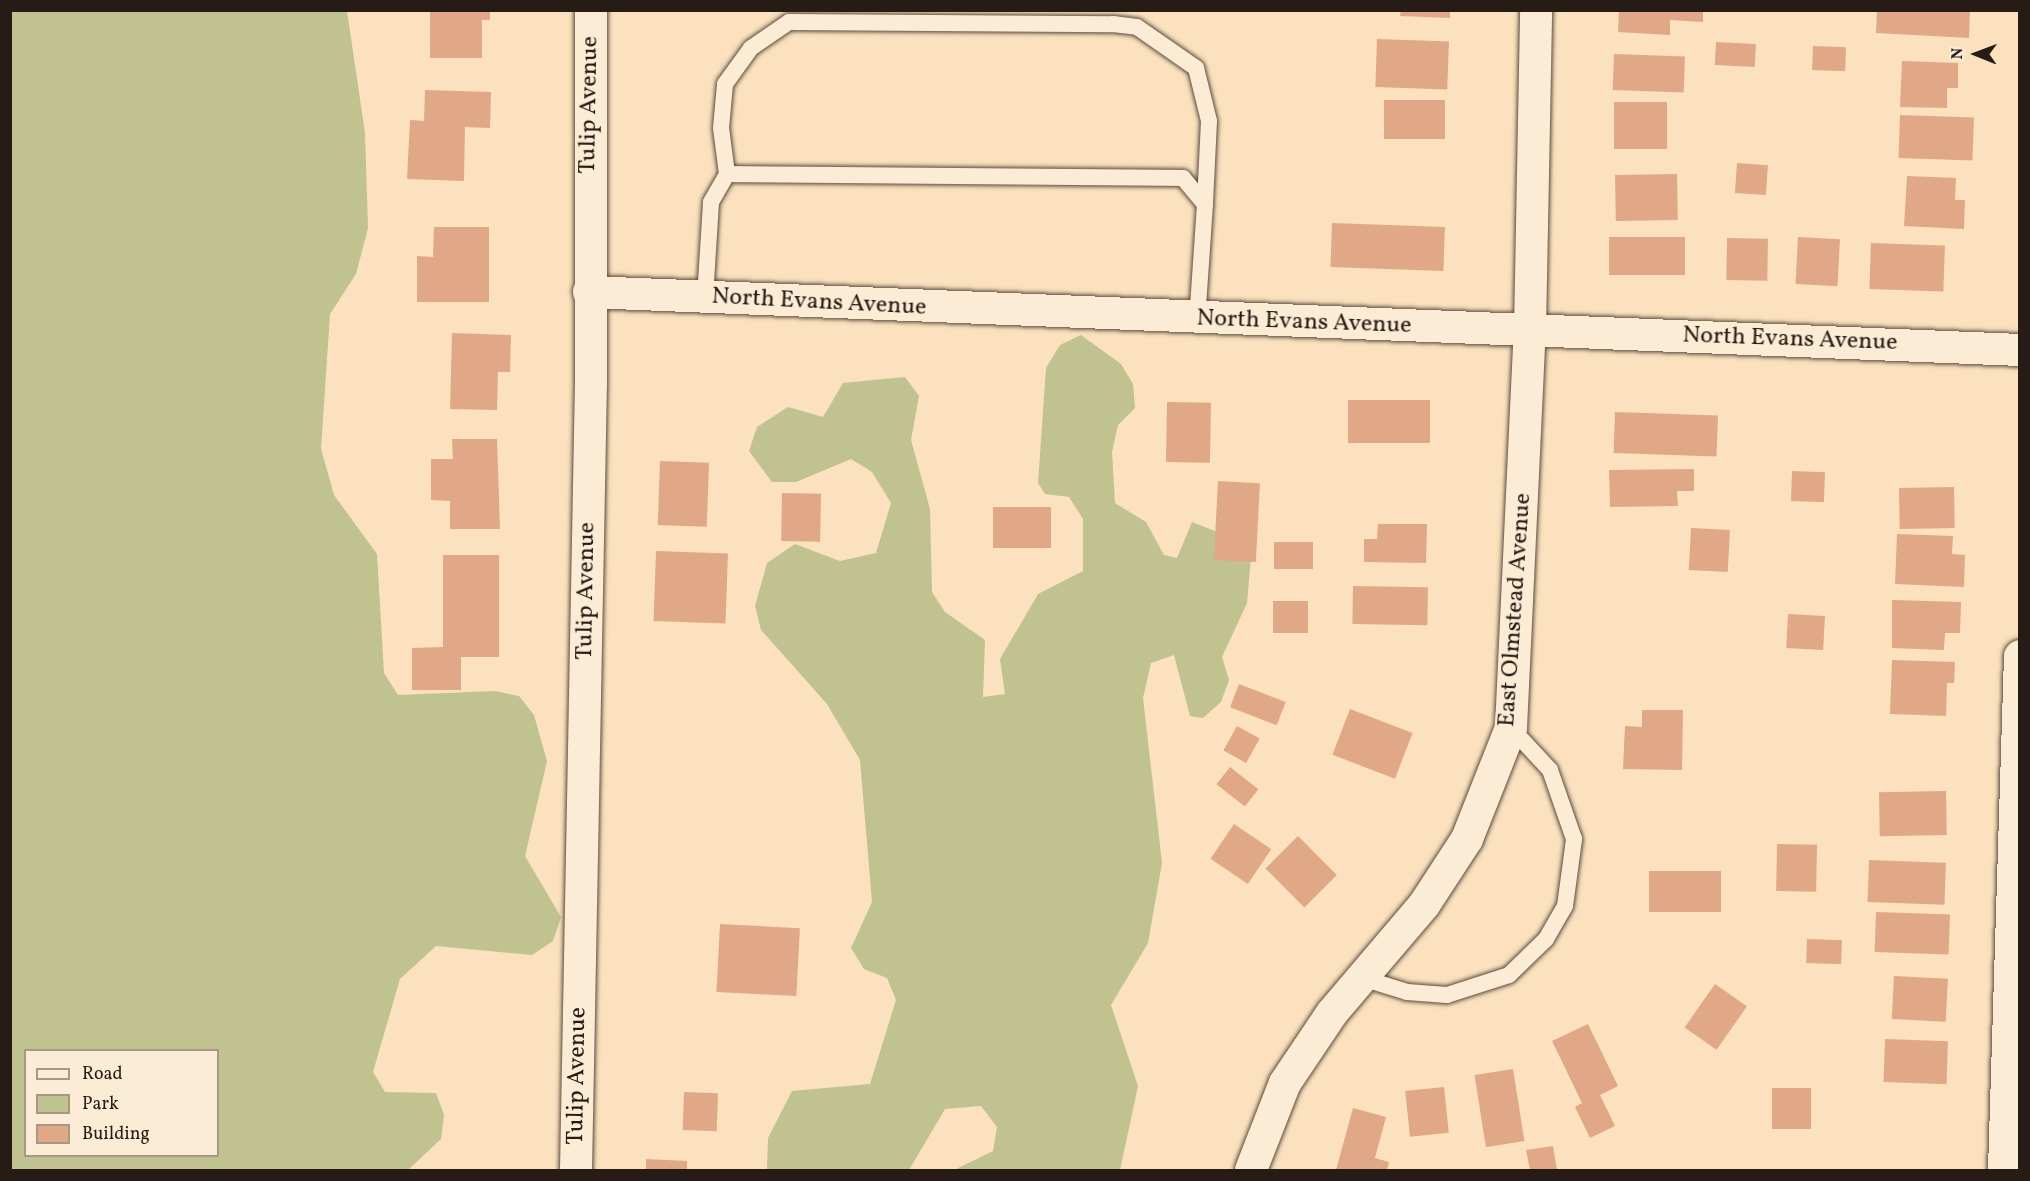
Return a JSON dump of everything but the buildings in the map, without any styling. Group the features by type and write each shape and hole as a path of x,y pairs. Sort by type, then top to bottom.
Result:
{"street":[{"name":"Tulip Avenue","path":"576,1170 591,10"},
{"name":"East Olmstead Avenue","path":"1251,1170 1285,1083 1362,978 1424,905 1467,839 1511,728 1530,330 1536,10"},
{"name":"North Evans Avenue","path":"589,292 1197,320 1530,330 2019,350"},
{"path":"2004,1170 2019,656"}],"lane":[{"path":"705,298 711,202 727,174 721,128 725,84 752,48 789,22 1113,24 1137,27 1196,68 1209,121 1197,320"},
{"path":"727,174 1183,178 1205,204"},
{"path":"1362,978 1407,992 1447,995 1509,975 1546,939 1565,906 1574,839 1550,771 1511,728"}],"green space":[{"path":"10,11 347,11 365,133 368,228 356,274 330,314 321,449 334,495 377,554 384,673 398,695 495,691 519,696 534,715 547,761 525,856 561,917 553,941 532,955 436,946 400,979 373,1072 385,1092 436,1093 444,1115 441,1139 408,1170 11,1170"},
{"path":"1081,335 1121,364 1133,384 1135,408 1118,425 1112,452 1115,503 1146,522 1164,555 1177,558 1192,522 1248,544 1251,556 1247,603 1222,657 1229,680 1221,702 1203,718 1190,716 1174,655 1151,663 1143,698 1162,863 1148,943 1111,1005 1138,1086 1120,1170 954,1170 993,1151 997,1127 981,1106 945,1109 909,1170 767,1170 768,1138 792,1091 870,1084 896,1000 887,978 864,969 851,948 872,902 860,760 827,704 761,630 755,606 767,563 795,544 840,561 876,553 891,503 872,472 851,459 796,482 772,482 749,451 757,427 788,407 823,417 843,383 905,377 919,396 911,440 930,509 932,592 945,612 985,640 983,697 1005,694 1000,659 1038,594 1083,571 1083,519 1069,497 1045,494 1038,483 1046,368 1060,345"}]}
